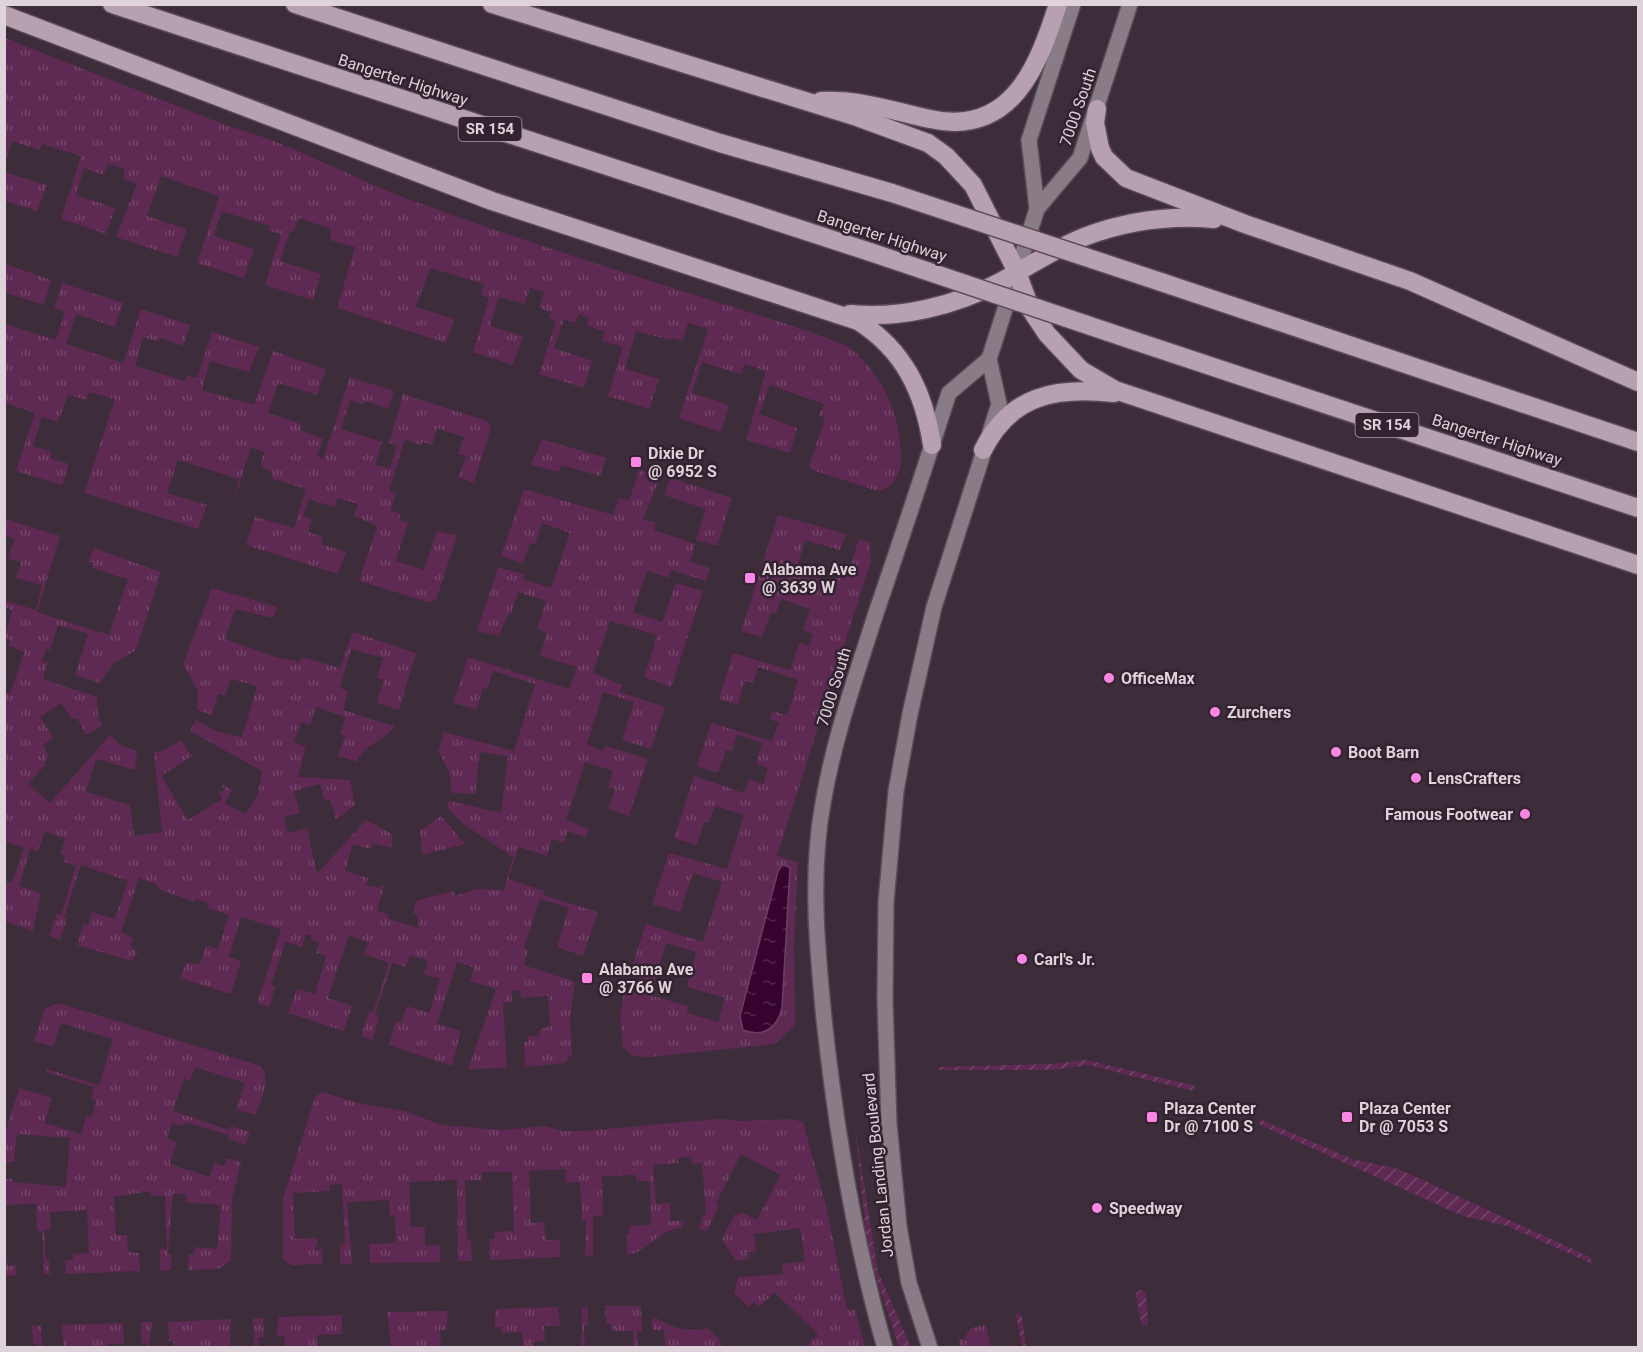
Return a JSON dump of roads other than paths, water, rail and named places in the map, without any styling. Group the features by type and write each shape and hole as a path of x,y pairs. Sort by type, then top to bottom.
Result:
{"highway":[{"name":"Bangerter Highway","path":"112,4 870,252 1638,508"},
{"path":"295,4 720,143 892,193 1638,442"},
{"path":"492,4 891,128 928,143 946,156 973,185 1017,272 1031,310 1058,348 1098,381 1134,397 1638,565"},
{"path":"805,102 844,100 868,103 942,121 970,121 983,117 1002,106 1025,83 1044,47 1058,4"},
{"path":"4,15 492,201 827,310 872,330 908,368 924,404 932,445"},
{"path":"1096,109 1095,123 1100,148 1104,157 1126,178 1245,224 1410,281 1638,382"},
{"path":"827,310 863,315 905,313 977,293 1083,237 1140,222 1194,217 1245,224"},
{"path":"983,450 998,424 1009,414 1039,397 1078,391 1134,397"}],"main road":[{"name":"7000 South","path":"1037,209 1029,140 1073,4"},
{"name":"7000 South","path":"828,1054 816,900 823,804 834,750 849,696 949,393 989,359 1037,209 1080,158 1130,4"},
{"path":"983,450 999,404 989,359"},
{"name":"Jordan Landing Boulevard","path":"930,1347 909,1282 900,1226 889,1124 886,1048 886,902 902,758 934,607 983,450"},
{"name":"Jordan Landing Boulevard","path":"828,1054 850,1209 861,1264 885,1347"}],"water":[{"path":"783,864 790,868 782,1008 777,1021 768,1030 750,1032 743,1030 740,1016 778,871"}],"place":[{"name":"Dixie Dr @ 6952 S","path":"636,462"},
{"name":"Alabama Ave @ 3639 W","path":"750,578"},
{"name":"OfficeMax","path":"1109,678"},
{"name":"Zurchers","path":"1215,712"},
{"name":"Boot Barn","path":"1336,752"},
{"name":"LensCrafters","path":"1416,778"},
{"name":"Famous Footwear","path":"1525,814"},
{"name":"Carl's Jr.","path":"1022,959"},
{"name":"Alabama Ave @ 3766 W","path":"587,978"},
{"name":"Plaza Center Dr @ 7100 S","path":"1152,1117"},
{"name":"Plaza Center Dr @ 7053 S","path":"1347,1117"},
{"name":"Speedway","path":"1097,1208"}]}
